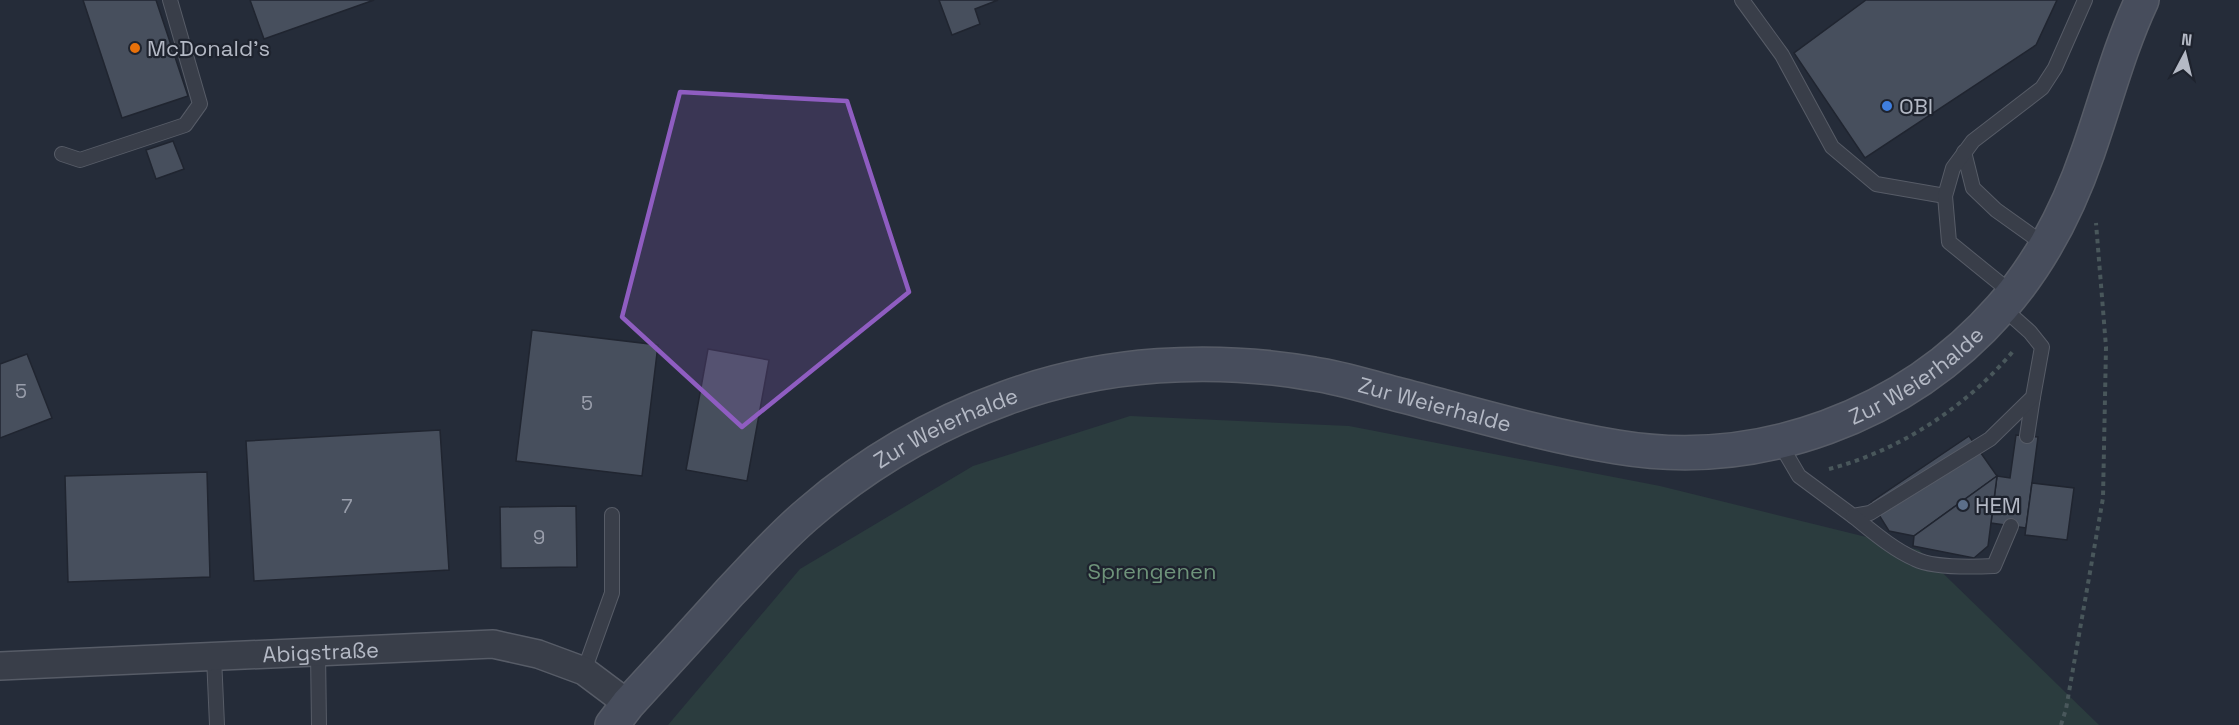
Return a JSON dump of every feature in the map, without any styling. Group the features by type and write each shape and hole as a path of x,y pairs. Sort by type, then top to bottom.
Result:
{"street":[{"name":"Zur Weierhalde","path":"620,714 770,550 810,512 864,470 910,441 959,416 1010,396 1062,380 1166,364 1217,363 1267,367 1317,374 1532,430 1619,448 1659,452 1739,450 1821,430 1861,414 1901,393 1938,368 2008,300 2045,245 2069,200 2142,0"},
{"name":"Abigstraße","path":"0,666 493,644 538,654 584,671 620,714"}],"lane":[{"path":"63,154 80,160 185,125 200,104 170,0"},
{"path":"1742,0 1782,54 1833,147 1876,184 1945,196"},
{"path":"2027,436 2042,347 2008,300 1948,242 1945,196 1953,168 1973,141 2042,88 2055,68 2085,0"},
{"path":"1964,152 1973,188 1996,210 2045,245"},
{"path":"1853,516 1870,513 1980,446 2033,397"},
{"path":"1779,442 1799,477 1884,540 1916,560 1960,567 1994,566 2011,526"},
{"path":"584,671 612,593 612,515"},
{"path":"318,652 320,725"},
{"path":"214,657 217,725"}],"path":[{"path":"2061,725 2066,710 2103,498 2106,347 2096,224"}],"highlighted area":[{"path":"680,92 847,101 909,292 742,427 622,317"}],"green space":[{"name":"Sprengenen","path":"1130,416 1349,426 1660,486 1919,550 2099,725 668,725 800,569 973,466"}],"building":[{"name":"McDonald's","path":"83,0 156,0 188,96 122,118"},
{"path":"250,0 374,0 264,39"},
{"path":"939,0 998,0 975,9 980,24 952,35"},
{"name":"OBI","path":"1866,0 2057,0 2036,45 1865,158 1794,53"},
{"path":"173,141 184,169 156,179 146,150"},
{"path":"532,330 658,345 642,476 516,461"},
{"path":"708,349 769,360 747,481 686,470"},
{"path":"27,354 52,418 0,438 0,364"},
{"path":"440,430 449,570 254,581 246,441"},
{"path":"2016,435 2038,437 2026,528 1991,523 1997,476 2010,478"},
{"path":"1969,436 1997,476 1914,536 1889,531 1871,502"},
{"path":"207,472 210,577 68,582 65,476"},
{"path":"1997,476 1988,546 1974,558 1913,546 1914,536"},
{"path":"2032,483 2074,488 2067,540 2025,535"},
{"path":"576,506 577,567 501,568 500,507"}],"place":[{"name":"McDonald's","path":"135,48"},
{"name":"OBI","path":"1887,106"},
{"name":"HEM","path":"1963,505"}]}
